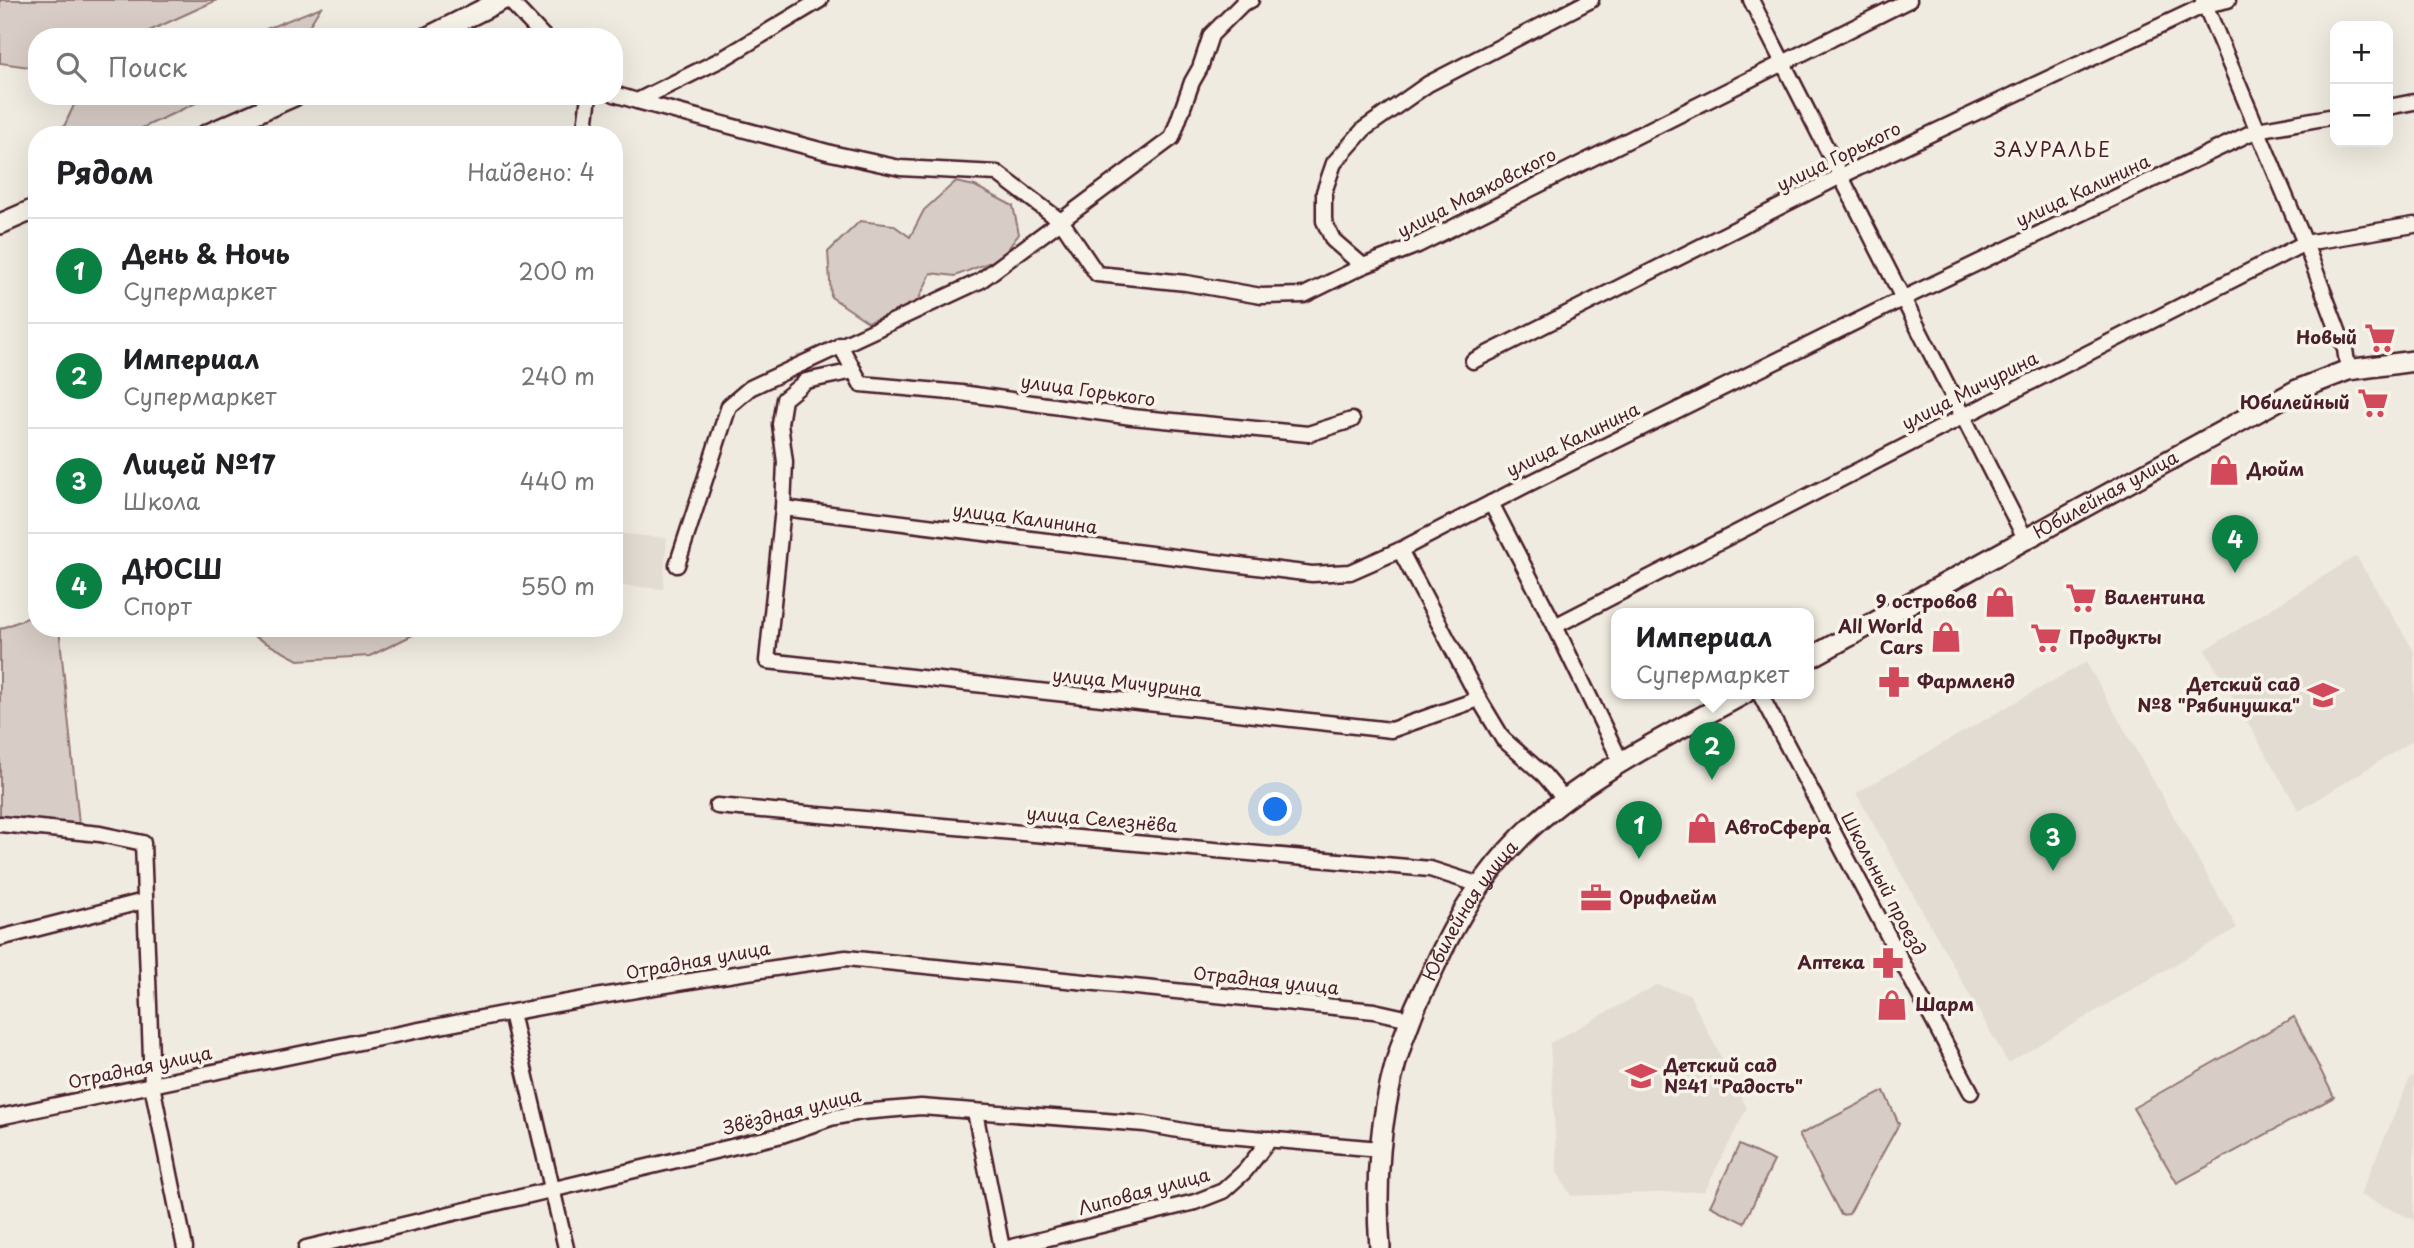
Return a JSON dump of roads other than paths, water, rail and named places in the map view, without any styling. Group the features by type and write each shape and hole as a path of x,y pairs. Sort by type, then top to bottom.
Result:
{"street":[{"path":"446,28 502,0"},
{"path":"509,0 535,28"},
{"path":"637,102 724,58 820,0"},
{"path":"677,565 729,405 750,388 980,281 1172,138 1211,35 1243,3 1251,0"},
{"path":"1363,266 1333,240 1324,221 1324,192 1334,163 1364,129 1428,84 1591,0"},
{"path":"1751,0 2026,540"},
{"name":"улица Маяковского","path":"623,97 831,153 900,168 997,173 1062,222 1097,274 1186,283 1261,296 1304,295 1363,266 1418,245 1909,0"},
{"name":"улица Горького","path":"1473,361 1841,176 2204,3 2228,0"},
{"path":"2204,3 2305,243 2345,349 2348,370"},
{"path":"2393,106 2414,102"},
{"path":"226,126 273,105"},
{"path":"584,126 588,105"},
{"name":"улица Калинина","path":"783,508 1312,574 1350,572 1400,550 1904,298 2257,130 2330,117"},
{"path":"0,224 28,212"},
{"name":"улица Мичурина","path":"1555,626 2305,243 2414,225"},
{"path":"783,508 785,462 780,424 784,399 806,381 854,371 840,345"},
{"name":"Юбилейная улица","path":"1814,656 2297,390 2348,370 2414,361"},
{"name":"улица Горького","path":"854,371 861,383 1241,429 1308,434 1352,420"},
{"path":"1491,503 1621,762"},
{"name":"улица Мичурина","path":"783,508 767,661 1391,730 1479,699"},
{"path":"1400,550 1503,739 1544,775 1566,801"},
{"name":"Юбилейная улица","path":"1380,1248 1377,1208 1380,1149 1391,1083 1410,1019 1448,938 1480,885 1522,837 1566,801 1621,762 1735,699"},
{"name":"Школьный проезд","path":"1763,699 1971,1092"},
{"name":"улица Селезнёва","path":"717,806 1430,869 1480,885"},
{"path":"0,824 100,834 143,843 152,1085 185,1248"},
{"path":"0,938 144,901"},
{"name":"Отрадная улица","path":"0,1117 511,1013 761,969 846,958 1374,1011 1410,1019"},
{"path":"511,1013 566,1248"},
{"name":"Звёздная улица","path":"306,1248 782,1135 831,1118 862,1112 921,1107 1145,1124 1195,1133 1380,1149"},
{"path":"975,1112 1002,1248"},
{"name":"Липовая улица","path":"1008,1248 1195,1202 1223,1191 1245,1171 1270,1139"}],"place":[{"name":"Новый","path":"2380,338"},
{"name":"Юбилейный","path":"2373,403"},
{"name":"Дюйм","path":"2224,470"},
{"name":"ДЮСШ","path":"2235,573"},
{"name":"Валентина","path":"2081,598"},
{"name":"9 островов","path":"2000,602"},
{"name":"All World Cars","path":"1946,637"},
{"name":"Продукты","path":"2046,638"},
{"name":"Фармленд","path":"1894,682"},
{"name":"Детский сад №8 \"Рябинушка\"","path":"2323,695"},
{"name":"Империал","path":"1712,780"},
{"name":"АвтоСфера","path":"1702,828"},
{"name":"День & Ночь","path":"1639,859"},
{"name":"Лицей №17","path":"2053,871"},
{"name":"Орифлейм","path":"1596,898"},
{"name":"Аптека","path":"1888,963"},
{"name":"Шарм","path":"1892,1005"},
{"name":"Детский сад №41 \"Радость\"","path":"1641,1076"}],"district":[{"name":"ЗАУРАЛЬЕ","path":"2053,150"}]}
